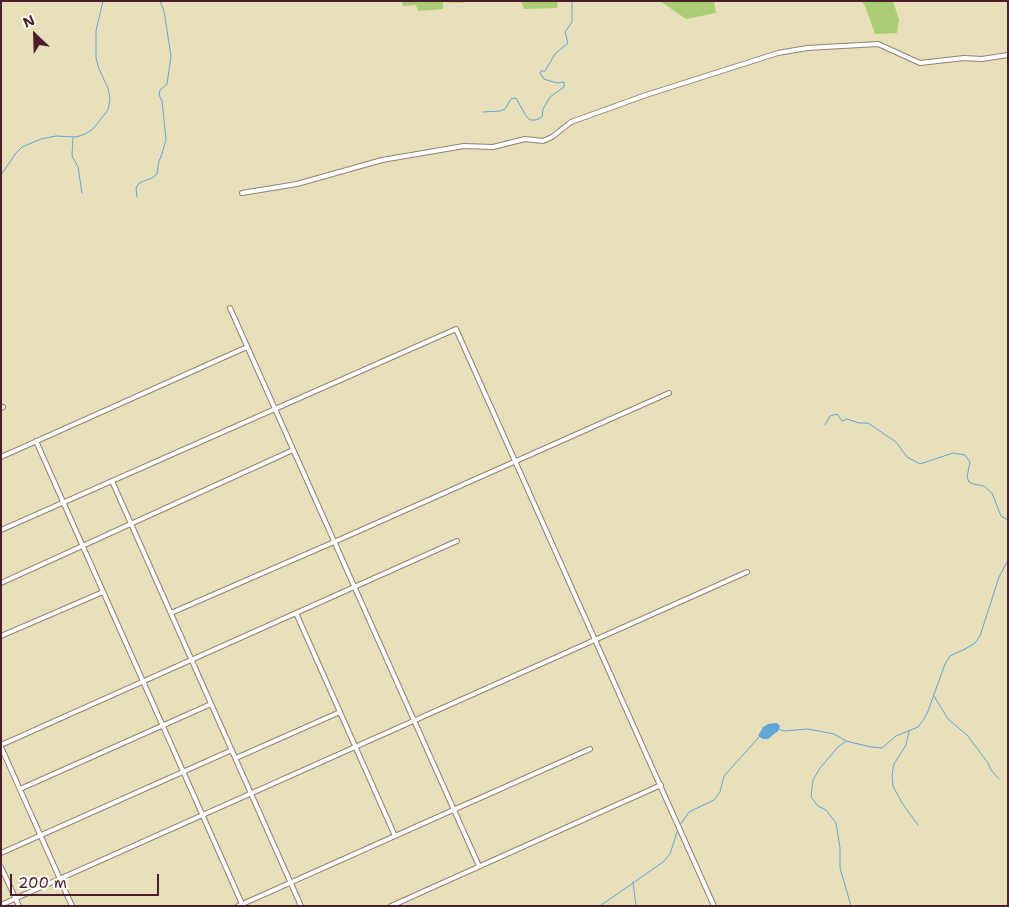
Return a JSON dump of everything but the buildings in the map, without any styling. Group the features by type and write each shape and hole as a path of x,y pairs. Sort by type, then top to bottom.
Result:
{"street":[{"path":"242,193 297,184 382,160 464,146 493,147 525,139 543,141 552,137 571,122 646,95 778,53 807,48 878,44 920,63 964,58 982,59 1008,55"},
{"path":"230,308 479,866"},
{"path":"1,530 456,329 714,906"},
{"path":"1,457 247,347"},
{"path":"170,613 669,393"},
{"path":"36,441 241,905 590,749"},
{"path":"1,583 293,450"},
{"path":"112,481 301,906"},
{"path":"72,906 1,746 457,541"},
{"path":"1,905 746,572"},
{"path":"1,636 103,592"},
{"path":"296,613 395,836"},
{"path":"20,789 211,704"},
{"path":"236,758 340,712"},
{"path":"1,853 232,750"},
{"path":"391,906 660,785"},
{"path":"1,867 18,906"}],"green space":[{"path":"402,1 465,1 463,3 443,2 443,9 418,11 416,5 403,6"},
{"path":"521,1 558,1 557,8 524,9"},
{"path":"660,1 714,1 716,13 686,19"},
{"path":"861,1 893,1 899,20 897,33 875,34 865,6"}],"water":[{"path":"777,723 780,726 778,731 768,739 758,736 763,727 768,724"}],"waterway":[{"path":"1,175 22,147 41,139 56,136 76,137 85,134 93,129 108,110 110,99 108,88 96,58 96,31 103,1"},
{"path":"137,197 136,188 139,183 157,174 166,139 162,101 159,95 160,90 167,84 171,56 164,11 160,1"},
{"path":"483,112 505,109 511,99 516,98 530,120 542,117 543,109 550,97 564,87 564,82 557,83 544,79 540,73 545,71 555,54 568,43 565,32 572,22 572,1"},
{"path":"73,138 72,156 78,167 82,193"},
{"path":"825,425 830,416 837,414 842,421 847,419 859,423 868,423 896,442 907,457 920,464 953,453 965,455 970,462 967,477 969,482 984,486 992,493 1001,516 1008,520"},
{"path":"779,729 784,731 808,729 834,734 846,741 882,748 896,736 918,727 928,711 945,664 950,656 975,643 980,636 999,577 1008,560"},
{"path":"934,696 948,719 967,735 999,779"},
{"path":"909,732 906,745 894,764 893,786 902,803 918,825"},
{"path":"680,825 689,812 714,800 720,792 724,776 760,736"},
{"path":"845,742 838,747 820,768 813,780 811,797 818,806 826,810 836,823 840,848 840,868 851,906"},
{"path":"600,906 663,862 670,854 678,829"},
{"path":"633,882 636,906"}]}
